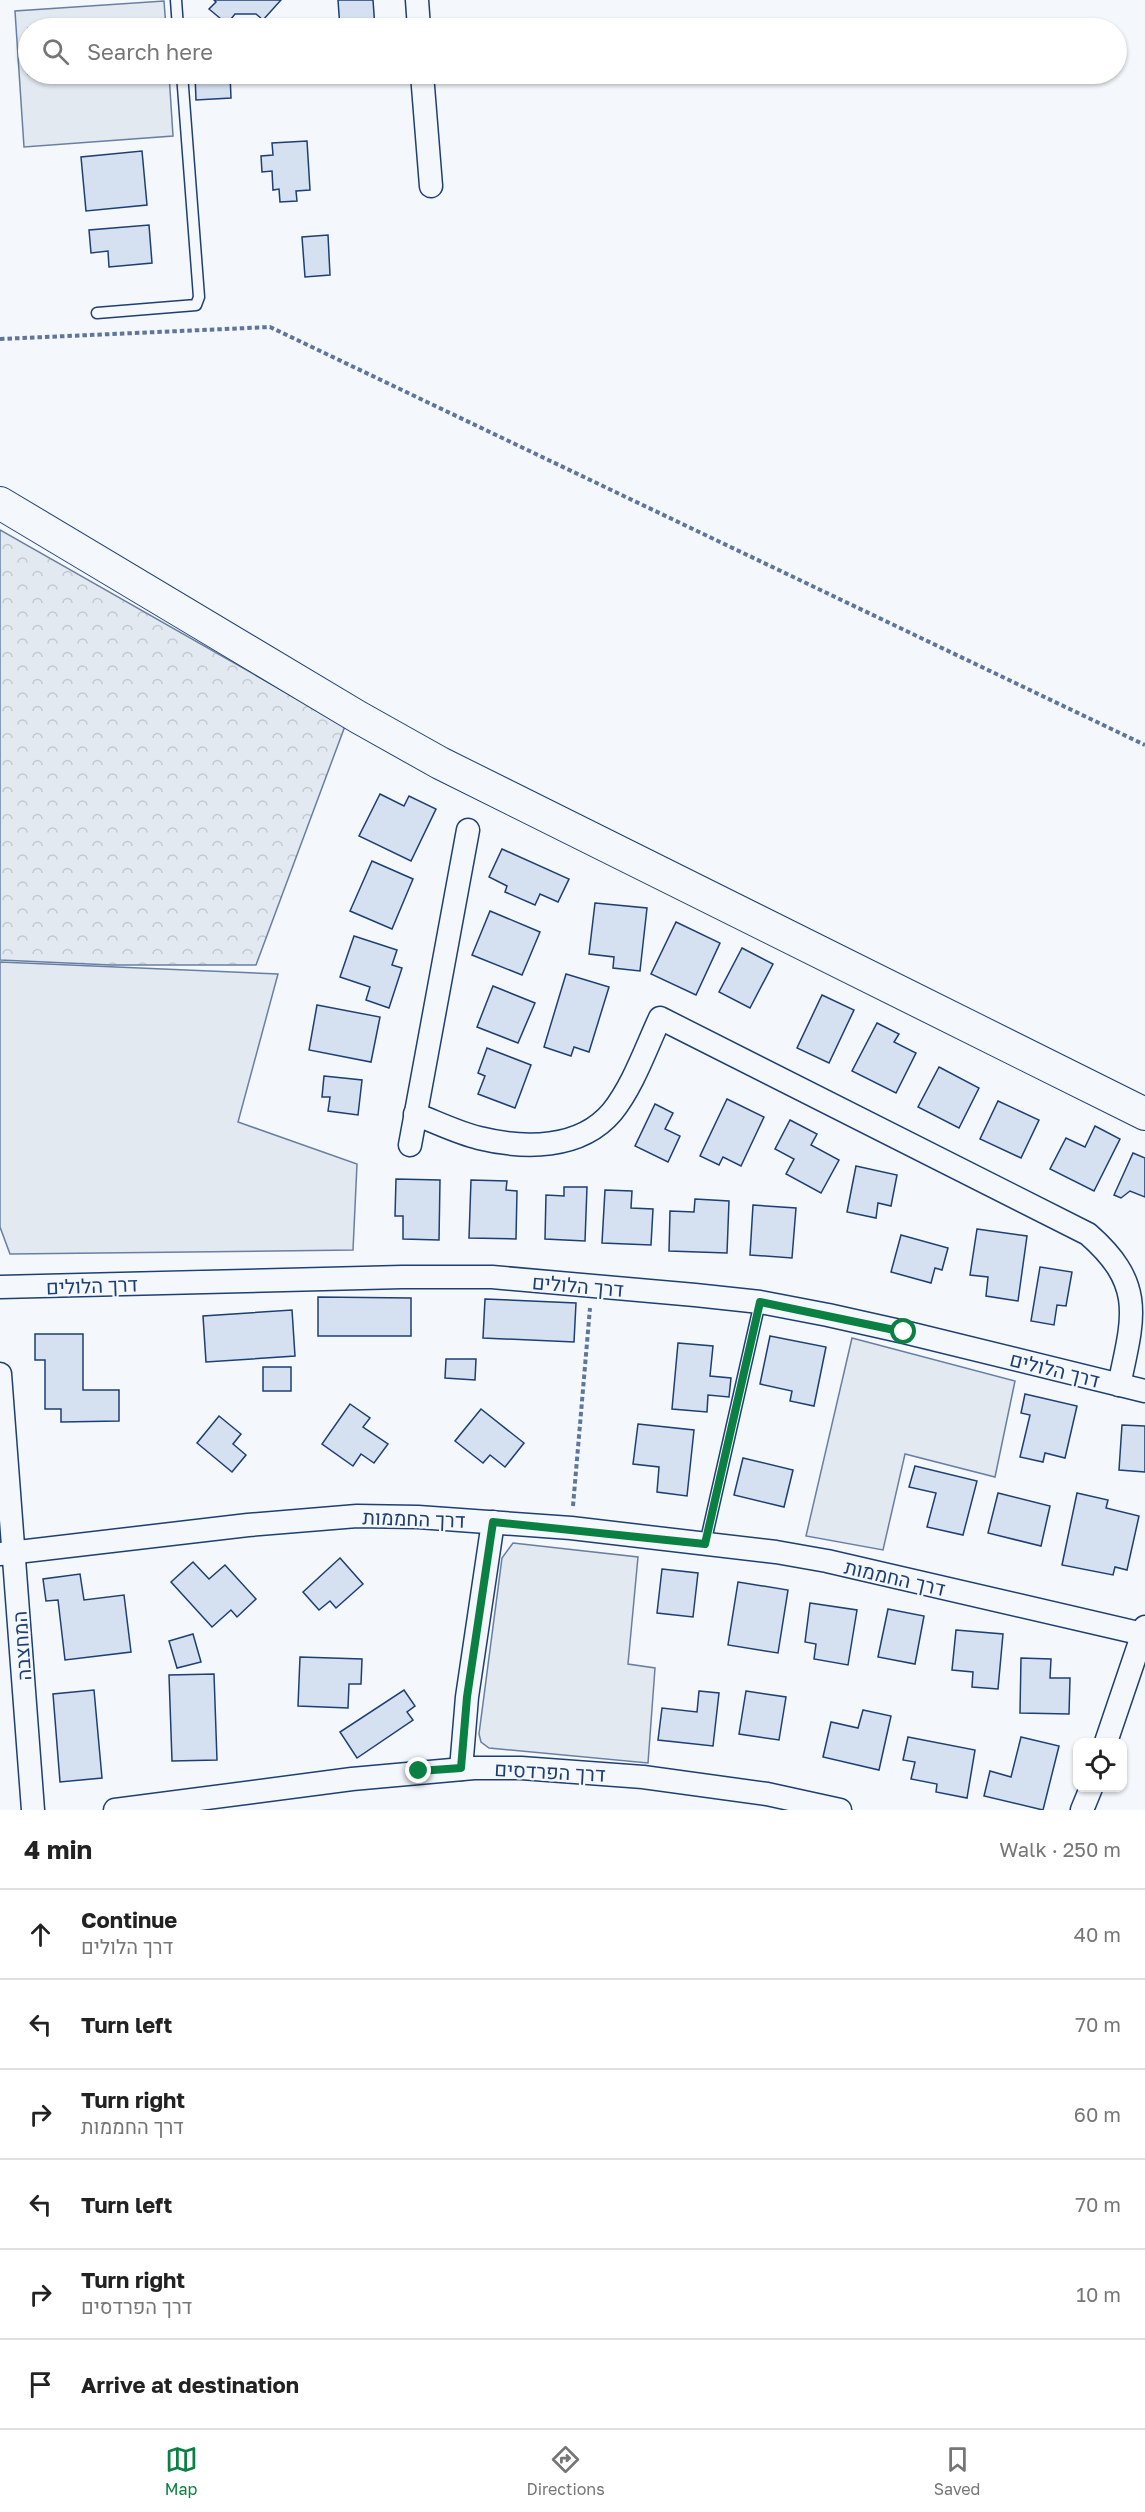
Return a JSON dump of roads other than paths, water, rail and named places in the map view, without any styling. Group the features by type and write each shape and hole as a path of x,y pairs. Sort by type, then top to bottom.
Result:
{"main road":[{"path":"0,503 327,699 440,763 1145,1114"}],"street":[{"path":"417,0 418,18"},
{"path":"423,84 431,186"},
{"path":"410,1145 468,830"},
{"path":"415,1114 478,1138 513,1144 544,1145 568,1140 588,1131 611,1112 630,1082 660,1018 1088,1234 1121,1265 1133,1298 1133,1322 1119,1385"},
{"name":"דרך הלולים","path":"0,1287 402,1277 492,1277 592,1286 760,1302 904,1332 1145,1391"},
{"name":"המחצבה","path":"0,1374 7,1553 33,1810"},
{"name":"דרך החממות","path":"7,1553 302,1519 357,1516 493,1522 571,1528 827,1561 1144,1631"},
{"path":"461,1768 467,1697 493,1522"},
{"path":"1108,1738 1144,1631"},
{"name":"דרך הפרדסים","path":"115,1810 352,1779 461,1768 521,1768 643,1777 767,1794 840,1810"},
{"path":"1083,1810 1089,1792"}],"lane":[{"path":"176,0 177,18"},
{"path":"97,312 196,305 199,297 183,84"},
{"path":"705,1544 760,1302"}]}
